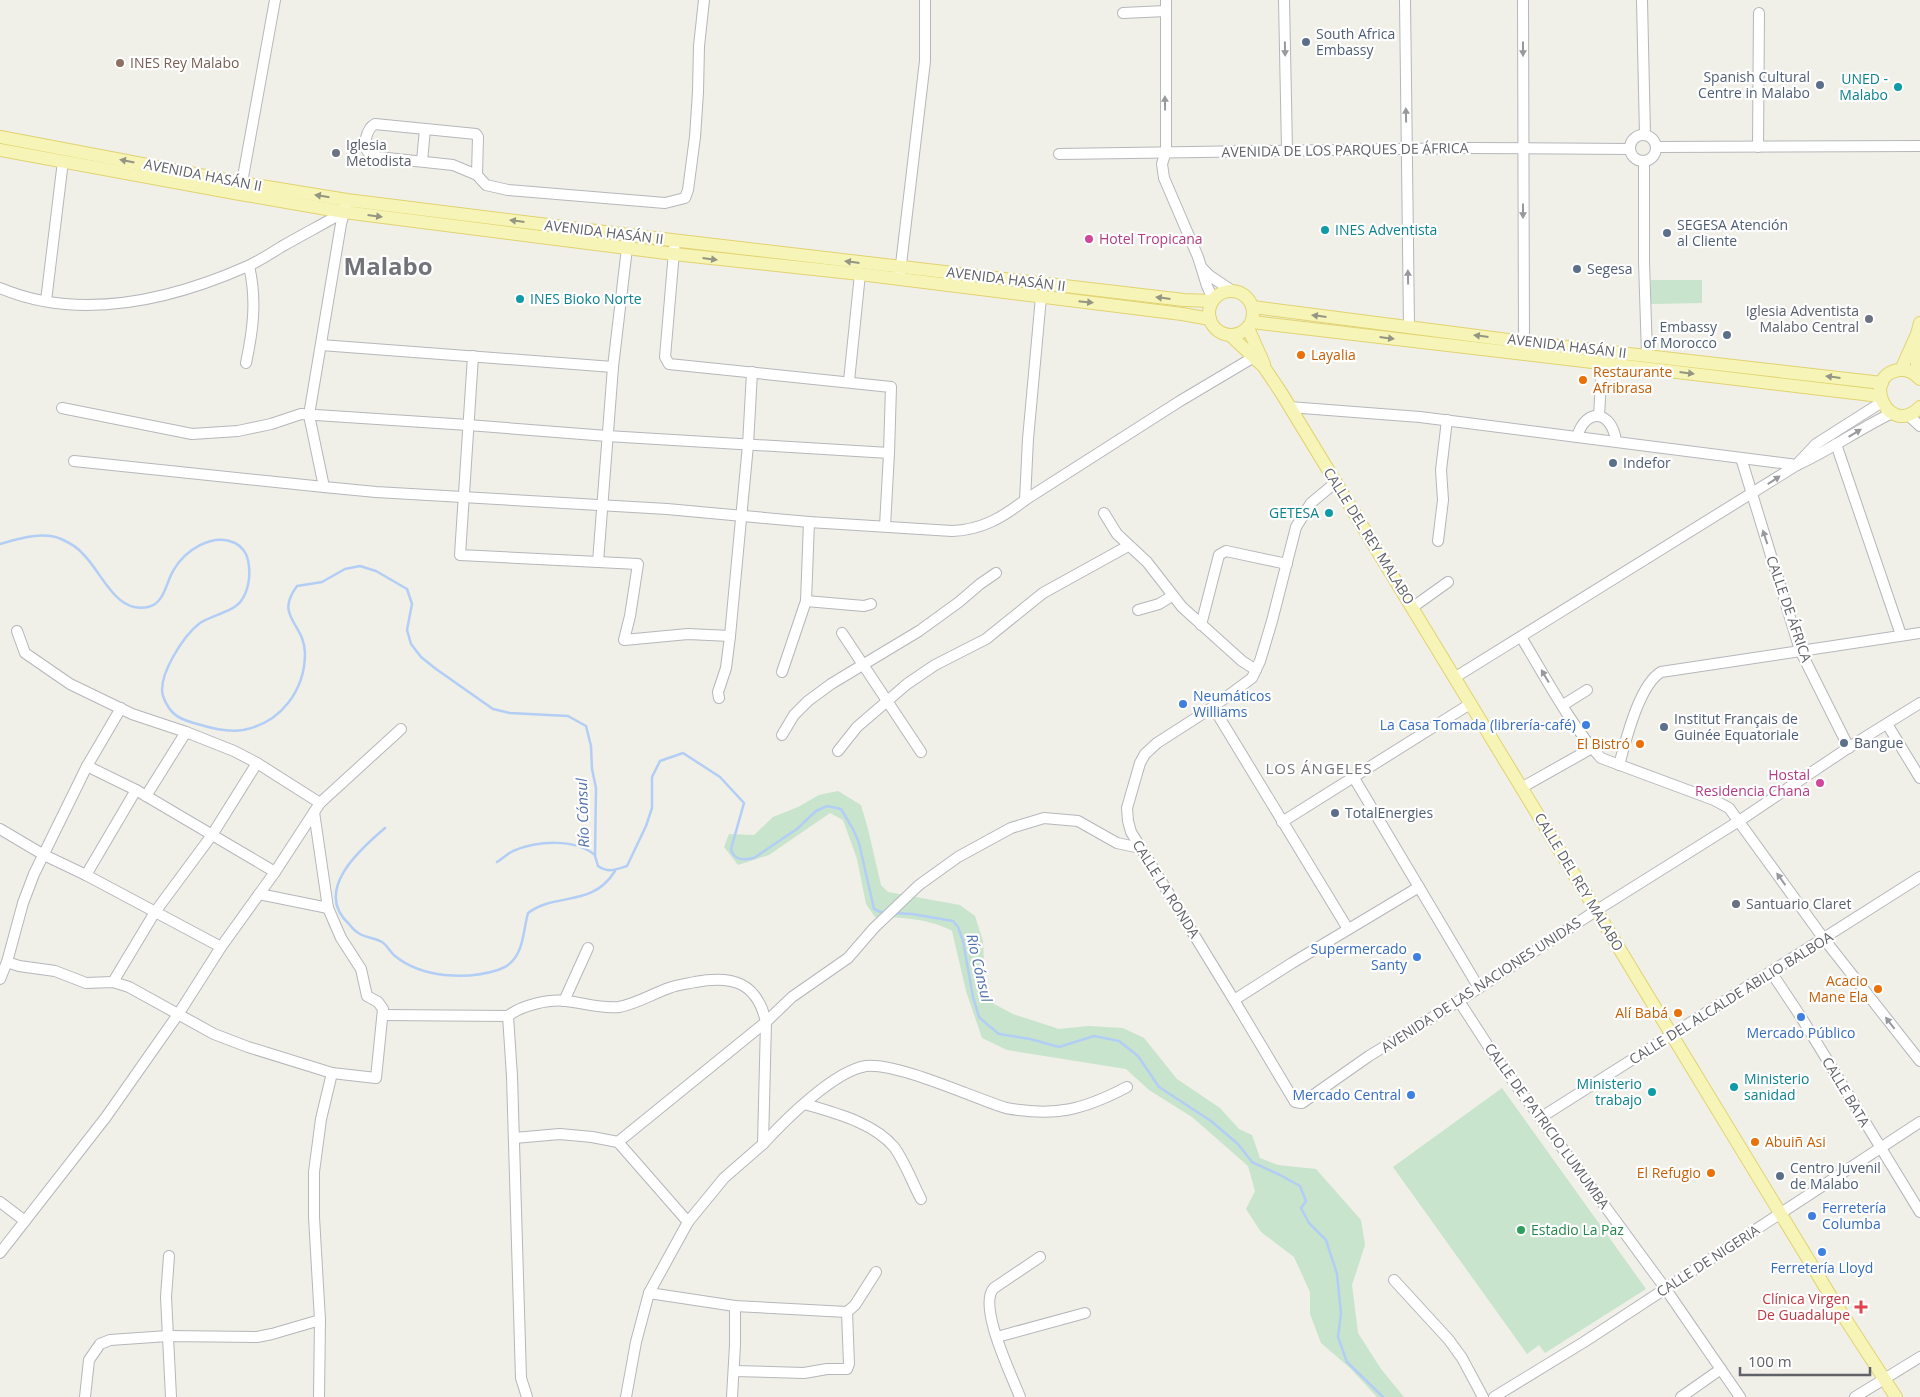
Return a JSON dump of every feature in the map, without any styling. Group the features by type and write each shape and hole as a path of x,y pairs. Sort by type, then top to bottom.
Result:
{"main road":[{"name":"AVENIDA HASÁN II","path":"0,137 241,189"},
{"name":"AVENIDA HASÁN II","path":"0,150 346,206 674,254 860,274 900,273 1184,300 1212,300"},
{"name":"AVENIDA HASÁN II","path":"346,206 675,240 900,273 1041,297 1210,319"},
{"path":"1231,290 1247,297 1253,307 1250,325 1243,332 1230,335 1217,331 1210,319 1209,307 1212,300 1221,292 1231,290"},
{"name":"AVENIDA HASÁN II","path":"1253,307 1524,342 1646,355 1881,394"},
{"name":"AVENIDA HASÁN II","path":"1250,325 1881,394"},
{"name":"CALLE DEL REY MALABO","path":"1250,325 1264,367"},
{"path":"1901,370 1919,329"},
{"path":"1919,329 1919,377"},
{"name":"CALLE DEL REY MALABO","path":"1230,335 1264,367 1413,607 1454,678 1833,1300 1896,1397"},
{"path":"1916,410 1897,415 1892,413 1881,394 1890,374 1901,370 1912,372 1919,377"}],"street":[{"path":"241,189 275,0"},
{"path":"477,175 478,137 476,134 375,124 371,126 366,143 370,154 378,157 453,165 477,175 486,184 508,190 665,203 685,198 688,190 695,137 699,46 704,0"},
{"path":"900,273 925,61 925,0"},
{"path":"1166,0 1166,151 1162,164 1164,178 1202,268 1206,286 1212,300"},
{"path":"1284,0 1287,150"},
{"path":"1404,0 1409,326"},
{"path":"1523,0 1524,342"},
{"path":"1642,0 1645,135"},
{"path":"1123,13 1166,11"},
{"path":"1758,147 1759,13"},
{"path":"422,161 425,129"},
{"path":"1645,135 1652,139 1656,147 1654,155 1644,160 1636,158 1630,149 1634,138 1645,135"},
{"path":"1656,147 1920,146"},
{"name":"AVENIDA DE LOS PARQUES DE ÁFRICA","path":"1059,154 1166,151 1630,149"},
{"path":"1644,160 1646,355"},
{"path":"46,301 63,161"},
{"path":"0,288 46,301 74,306 131,303 184,290 249,266 346,206"},
{"path":"324,487 310,415 341,224 346,206"},
{"path":"675,240 665,357 669,364 891,386 885,526"},
{"path":"598,562 613,367 627,248"},
{"path":"246,363 254,312 254,289 249,266"},
{"path":"1202,268 1210,276 1231,290"},
{"path":"849,381 860,274"},
{"path":"1025,500 1028,439 1041,297"},
{"path":"321,345 613,367"},
{"path":"473,356 460,555 638,564 630,616 624,640 688,634 730,636"},
{"path":"74,461 376,492 464,496 952,531 987,525 1002,517 1025,500 1180,401 1254,357"},
{"path":"1600,416 1602,364"},
{"path":"718,698 718,692 726,668 730,636 748,445 752,372"},
{"path":"1797,465 1816,444 1881,394"},
{"path":"1289,407 1448,420 1797,465"},
{"path":"62,408 192,434 238,431 271,424 301,414 607,436 889,453"},
{"path":"1916,410 1920,426"},
{"path":"1454,678 1797,465 1892,413"},
{"path":"1577,437 1581,426 1587,419 1600,416 1612,425 1616,441"},
{"path":"1438,541 1443,500 1441,470 1448,420"},
{"path":"1836,444 1901,635"},
{"name":"CALLE DE ÁFRICA","path":"1741,458 1800,650 1849,748"},
{"path":"1104,513 1117,534 1147,562 1172,596 1242,661 1256,670 1272,622 1296,527 1311,502 1335,483"},
{"path":"782,672 806,601 809,522"},
{"path":"838,751 857,728 907,684 935,665 986,639 1043,594 1128,546"},
{"path":"1202,625 1218,555 1221,552 1226,551 1287,564"},
{"path":"782,735 794,715 808,700 919,631 996,573"},
{"path":"1413,607 1448,582"},
{"path":"1138,610 1159,604 1172,596"},
{"path":"806,601 864,606 871,604"},
{"path":"7,962 18,966 54,971 86,983 113,982 129,987 223,1037 248,1047 332,1073 376,1078 383,1015 381,1005 367,996 361,969 341,938 328,908 317,807 257,763 234,751 121,708 70,684 25,653 17,632"},
{"path":"842,633 921,752"},
{"path":"1618,765 1645,688 1654,676 1661,672 1920,633"},
{"path":"1521,637 1563,705 1601,758 1714,800 1729,808 1824,939 1920,1061"},
{"name":"CALLE LA RONDA","path":"1256,670 1247,682 1157,744 1142,758 1127,808 1128,821 1131,832 1140,848 1295,1102"},
{"path":"1563,705 1587,690"},
{"path":"1282,822 1470,704"},
{"name":"AVENIDA DE LAS NACIONES UNIDAS","path":"1295,1102 1302,1103 1331,1082 1597,910 1920,704"},
{"path":"1213,707 1348,929"},
{"path":"1,975 7,962 23,903 34,874 87,766 121,708"},
{"path":"1887,724 1920,778"},
{"path":"0,1253 106,1117 275,872 317,807 401,729"},
{"path":"146,796 186,732"},
{"path":"1521,788 1592,748"},
{"path":"113,982 155,912 212,835 257,763"},
{"path":"87,766 136,790 275,872"},
{"path":"1354,778 1479,988"},
{"path":"86,875 136,790"},
{"path":"618,1142 766,1022 792,997 848,958 874,928 919,885 958,857 1011,828 1044,818 1078,821 1117,843 1140,848"},
{"path":"0,829 44,855 86,875 221,948"},
{"path":"1117,843 1131,832"},
{"name":"CALLE DEL ALCALDE ABILIO BALBOA","path":"1540,1118 1920,877"},
{"path":"1234,1000 1419,887"},
{"path":"259,894 328,908"},
{"path":"564,1001 588,948"},
{"name":"CALLE BATA","path":"1771,972 1801,1017 1920,1212"},
{"path":"383,1015 508,1016 522,1008 564,1001 609,1008 621,1007 671,987 705,980 730,979 751,990 763,1010 766,1022 763,1144"},
{"name":"CALLE DE PATRICIO LUMUMBA","path":"1459,1001 1494,1056 1665,1288 1740,1397"},
{"path":"508,1016 512,1076 521,1378 527,1397"},
{"path":"626,1397 636,1342 649,1293 688,1222 724,1178 805,1104 850,1071 867,1066 877,1066 906,1073 1006,1108 1019,1110 1054,1112 1073,1110 1100,1101 1126,1087"},
{"path":"319,1397 320,1320 314,1216 314,1172 332,1073"},
{"path":"805,1104 854,1121 883,1136 895,1149 921,1198"},
{"name":"CALLE DE NIGERIA","path":"1494,1397 1584,1342 1920,1122"},
{"path":"514,1138 560,1134 618,1142 688,1222"},
{"path":"0,1202 25,1221"},
{"path":"170,1256 166,1297 171,1397"},
{"path":"1020,1397 990,1314 990,1292 1040,1257"},
{"path":"734,1371 804,1373 827,1369 847,1369 849,1364 847,1312 859,1299 876,1272"},
{"path":"1394,1280 1449,1340 1462,1358 1484,1397"},
{"path":"649,1293 735,1306 847,1312"},
{"path":"732,1397 735,1306"},
{"path":"997,1337 1085,1313"},
{"path":"85,1397 89,1360 100,1344 110,1340 168,1336 257,1337 320,1320"},
{"path":"1856,1397 1920,1357"},
{"path":"1681,1397 1721,1369"}],"green space":[{"path":"1651,280 1702,280 1702,303 1651,304"},
{"path":"838,791 861,805 881,885 888,892 960,905 975,916 983,941 985,985 994,1004 1013,1014 1059,1029 1088,1026 1123,1028 1144,1038 1177,1079 1220,1108 1239,1129 1252,1135 1260,1158 1278,1165 1316,1169 1361,1220 1365,1245 1352,1285 1358,1333 1381,1369 1404,1397 1377,1397 1350,1368 1321,1343 1310,1314 1310,1292 1294,1257 1261,1232 1246,1209 1255,1191 1248,1166 1192,1117 1149,1090 1126,1069 1007,1050 982,1038 966,991 952,931 925,921 875,917 866,904 857,859 843,820 830,813 769,855 738,865 724,847 729,834 754,835 773,817 798,807 819,795"},
{"name":"Estadio La Paz","path":"1502,1088 1646,1289 1545,1353 1539,1345 1527,1354 1393,1167"}],"waterway":[{"name":"Río Cónsul","path":"0,544 38,536 64,540 81,552 118,598 127,604 137,607 148,607 158,602 173,571 191,550 217,540 226,540 239,546 246,555 249,565 249,582 244,597 233,608 205,620 194,629 173,656 162,688 163,696 169,708 182,719 211,728 238,731 257,726 279,712 288,703 301,680 305,653 303,642 289,613 288,605 297,586 322,582 345,569 360,566 376,571 407,589 412,604 407,630 411,644 421,657 436,669 493,709 510,713 568,716 586,726 591,746 592,769 596,788 595,856 598,866 608,870 627,866 646,826 652,808 652,777 660,761 683,753 720,777 744,803 731,849 737,858 754,858 797,829 816,811 827,806 841,809 859,843 874,909 883,913"},
{"path":"385,828 363,848 344,872 338,885 336,898 339,911 351,927 359,933 382,942 395,956 406,963 431,973 458,976 472,975 506,967 520,948 528,913 550,903 585,895 596,890 606,883 615,871"},
{"path":"497,862 513,851 544,843 577,846 595,855"},
{"name":"Río Cónsul","path":"894,913 953,921 958,927 963,941 973,997 979,1017 999,1034 1030,1039 1059,1047 1094,1036 1119,1041 1138,1056 1159,1087 1211,1121 1238,1144 1252,1162 1300,1186 1306,1201 1301,1208 1309,1223 1326,1240 1337,1274 1341,1313 1338,1337 1347,1362 1383,1397"}],"place":[{"name":"South Africa Embassy","path":"1306,42"},
{"name":"INES Rey Malabo","path":"120,63"},
{"name":"Spanish Cultural Centre in Malabo","path":"1820,85"},
{"name":"UNED - Malabo","path":"1898,87"},
{"name":"Iglesia Metodista","path":"336,153"},
{"name":"INES Adventista","path":"1325,230"},
{"name":"SEGESA Atención al Cliente","path":"1667,233"},
{"name":"Hotel Tropicana","path":"1089,239"},
{"name":"Segesa","path":"1577,269"},
{"name":"INES Bioko Norte","path":"520,299"},
{"name":"Iglesia Adventista Malabo Central","path":"1869,319"},
{"name":"Embassy of Morocco","path":"1727,335"},
{"name":"Layalia","path":"1301,355"},
{"name":"Restaurante Afribrasa","path":"1583,380"},
{"name":"Indefor","path":"1613,463"},
{"name":"GETESA","path":"1329,513"},
{"name":"Neumáticos Williams","path":"1183,704"},
{"name":"La Casa Tomada (librería-café)","path":"1586,725"},
{"name":"Institut Français de Guinée Equatoriale","path":"1664,727"},
{"name":"Bangue","path":"1844,743"},
{"name":"El Bistró","path":"1640,744"},
{"name":"Hostal Residencia Chana","path":"1820,783"},
{"name":"TotalEnergies","path":"1335,813"},
{"name":"Santuario Claret","path":"1736,904"},
{"name":"Supermercado Santy","path":"1417,957"},
{"name":"Acacio Mane Ela","path":"1878,989"},
{"name":"Alí Babá","path":"1678,1013"},
{"name":"Mercado Público","path":"1801,1017"},
{"name":"Ministerio sanidad","path":"1734,1087"},
{"name":"Ministerio trabajo","path":"1652,1092"},
{"name":"Mercado Central","path":"1411,1095"},
{"name":"Abuiñ Asi","path":"1755,1142"},
{"name":"El Refugio","path":"1711,1173"},
{"name":"Centro Juvenil de Malabo","path":"1780,1176"},
{"name":"Ferretería Columba","path":"1812,1216"},
{"name":"Estadio La Paz","path":"1521,1230"},
{"name":"Ferretería Lloyd","path":"1822,1252"},
{"name":"Clínica Virgen De Guadalupe","path":"1861,1307"}],"district":[{"name":"Malabo","path":"388,267"},
{"name":"LOS ÁNGELES","path":"1319,769"}]}
